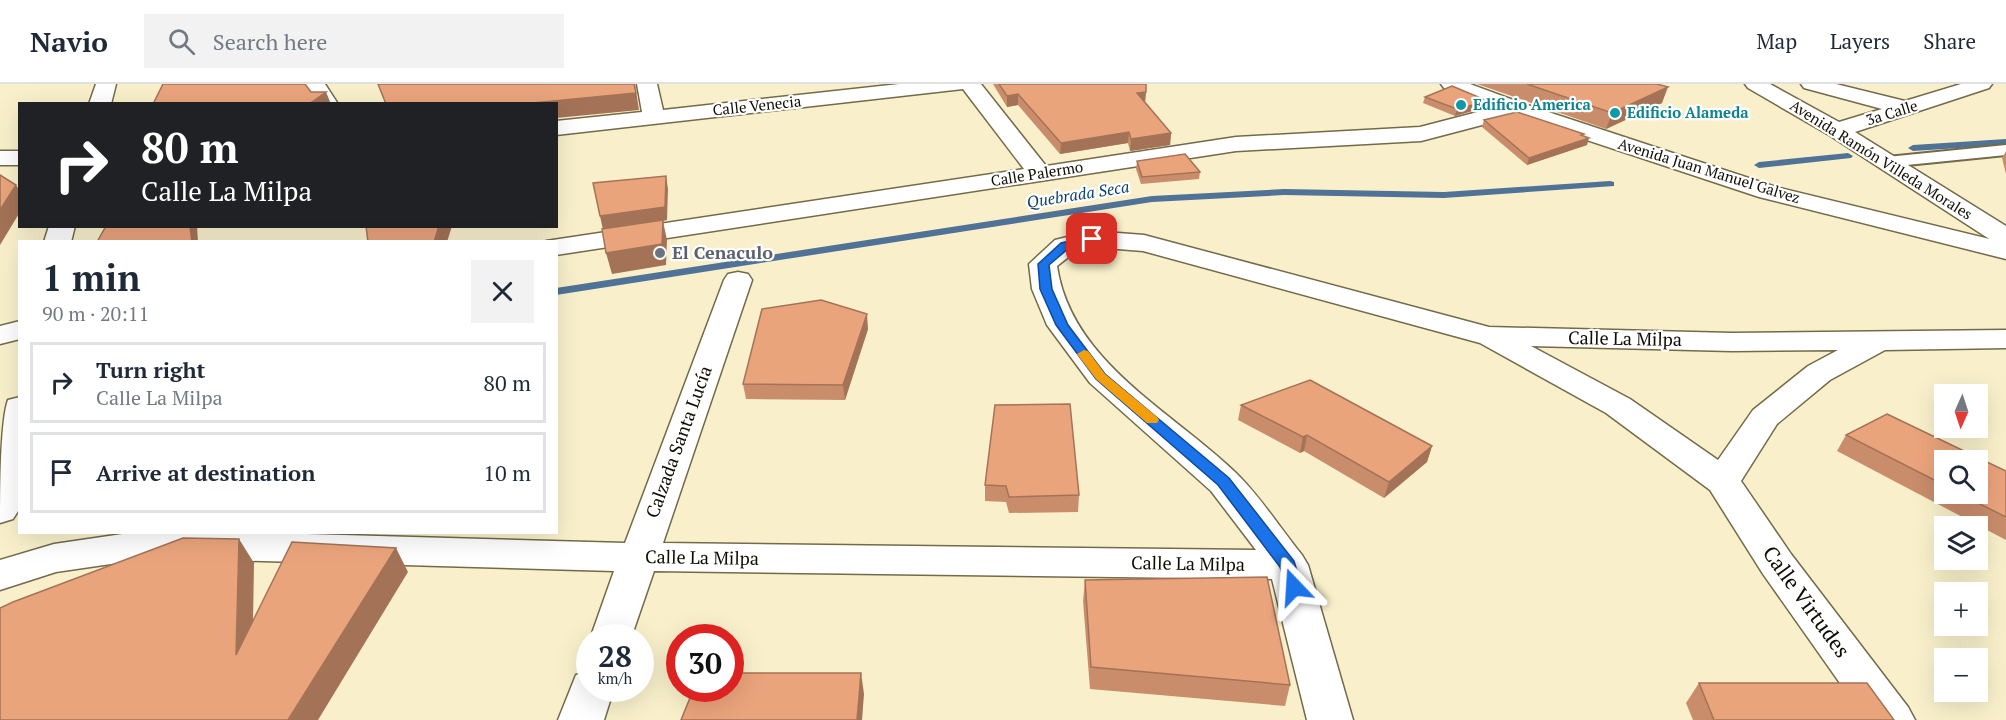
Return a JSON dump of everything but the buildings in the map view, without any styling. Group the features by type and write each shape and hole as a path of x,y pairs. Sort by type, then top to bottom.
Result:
{"street":[{"path":"101,102 106,84"},
{"path":"314,84 327,102"},
{"path":"647,84 654,117"},
{"name":"Calle Venecia","path":"558,128 957,84"},
{"path":"970,84 1040,174"},
{"name":"Avenida Juan Manuel Galvez","path":"1451,84 1516,109 1768,192 2006,250"},
{"name":"Avenida Ramón Villeda Morales","path":"1755,84 1837,130 2006,238"},
{"name":"Avenida Ramón Villeda Morales","path":"1811,84 1906,108"},
{"name":"3a Calle","path":"1837,130 1982,84"},
{"name":"Calle Palermo","path":"558,247 1236,144 1421,134 1516,109"},
{"path":"0,158 18,158"},
{"name":"Calle La Milpa","path":"1288,565 1224,482 1101,376 1062,325 1046,289 1043,264 1065,246 1092,239 1144,243 1488,336 1732,342 2006,339"},
{"name":"Calzada Santa Lucía","path":"615,624 738,280"},
{"path":"0,335 18,330"},
{"name":"Calle Virtudes","path":"1488,336 1618,406 1723,481 1777,564 1892,720"},
{"path":"1723,481 1765,417 1819,374 1881,340"},
{"path":"0,510 7,498 18,421"},
{"name":"Calle La Milpa","path":"0,575 54,558 152,544 637,557 1288,565"},
{"path":"1288,565 1330,720"},
{"path":"581,720 587,702"}],"lane":[{"path":"1887,162 2006,150"}],"waterway":[{"name":"Quebrada Seca","path":"1913,148 2006,142"},
{"name":"Quebrada Seca","path":"1759,165 1848,156"},
{"name":"Quebrada Seca","path":"558,292 1152,199 1284,192 1444,195 1610,184"}],"slow traffic":[{"path":"1084,354 1101,376 1152,420"}],"place":[{"name":"Edificio America","path":"1461,105"},
{"name":"Edificio Alameda","path":"1615,113"},
{"name":"El Cenaculo","path":"660,253"}],"route":[{"path":"1092,239 1065,246 1043,264 1046,289 1062,325 1101,376 1224,482 1288,565 1294,587"}]}
